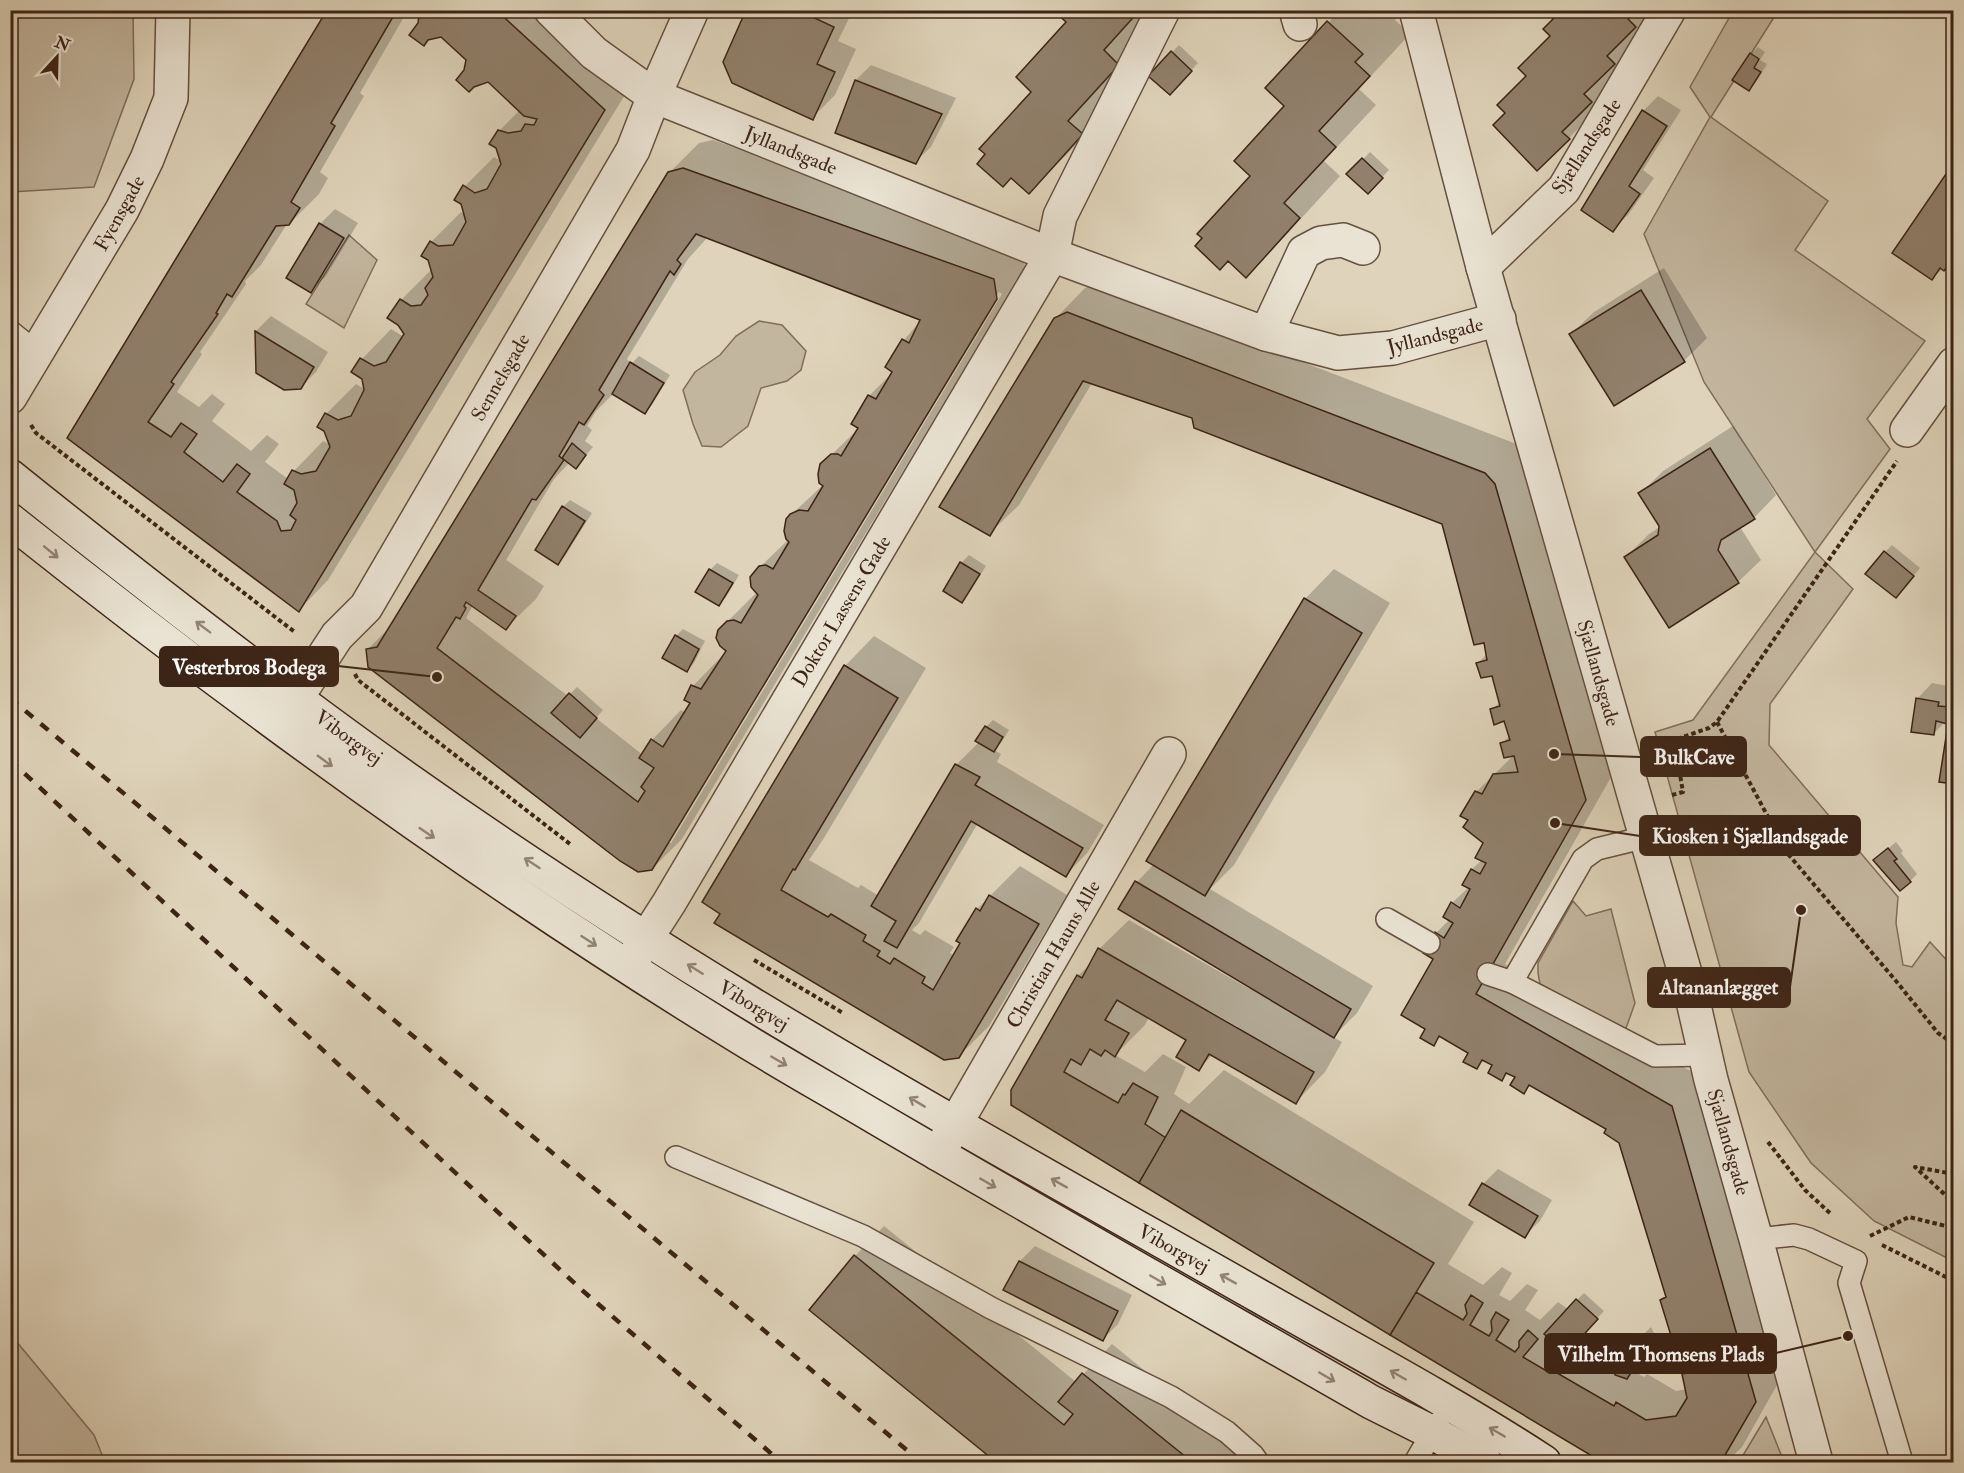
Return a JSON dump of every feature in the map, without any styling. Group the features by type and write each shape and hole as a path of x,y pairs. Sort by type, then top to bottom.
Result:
{"street":[{"name":"Fyensgade","path":"10,397 122,210 147,159 171,98 173,10"},
{"name":"Jyllandsgade","path":"551,10 594,53 654,96 1052,255 1266,334 1338,353 1393,348 1499,319"},
{"name":"Sennelsgade","path":"278,726 337,636 366,607 633,150 692,10"},
{"path":"1052,255 1060,216 1163,10"},
{"name":"Sjællandsgade","path":"1416,10 1483,267 1693,1001 1705,1055 1816,1462"},
{"name":"Sjællandsgade","path":"1483,267 1564,189 1670,10"},
{"path":"1266,334 1304,252 1321,243 1343,240 1363,248"},
{"name":"Doktor Lassens Gade","path":"628,966 1052,255"},
{"path":"1907,430 1953,364"},
{"name":"Viborgvej","path":"10,476 112,558 398,773 646,938 955,1124 1449,1404 1544,1462"},
{"name":"Viborgvej","path":"10,520 278,726 408,820 505,886 729,1031 938,1154 1371,1402 1485,1462"},
{"name":"Christian Hauns Alle","path":"938,1154 1169,754"}],"lane":[{"path":"10,331 37,353"},
{"path":"1512,982 1583,859 1597,849 1647,837"},
{"path":"1387,919 1429,943"},
{"path":"1488,974 1512,982 1655,1056 1705,1055"},
{"path":"676,1158 863,1236 991,1308 1171,1398 1227,1432 1258,1462"},
{"path":"1756,1239 1794,1235 1809,1239 1856,1261 1849,1283 1902,1462"},
{"path":"1415,1462 1449,1404"}],"path":[{"path":"30,423 36,433 299,635 317,641 347,662 358,680 574,846"},
{"path":"1683,792 1674,740 1709,728 1717,722 1899,458 1907,430"},
{"path":"1717,722 1788,854 1938,1034 1953,1044"},
{"path":"745,955 844,1014"},
{"path":"1764,1136 1805,1190 1833,1216"},
{"path":"1953,1174 1915,1167 1953,1203"},
{"path":"1953,1228 1909,1217 1868,1237 1953,1281"}],"shaded area":[{"path":"11,10 133,11 134,79 94,187 11,192"},
{"path":"1733,11 1778,11 1711,117 1828,201 1795,250 1925,341 1867,419 1890,449 1815,552 1704,382 1644,234 1710,117 1690,87"},
{"path":"349,235 377,260 344,328 306,304"},
{"path":"759,321 782,325 806,351 801,370 787,381 761,388 748,426 721,447 702,446 683,390 695,372 720,355 736,336"},
{"path":"1815,552 1853,589 1770,704 1769,745 1898,897 1896,923 1903,965 1912,967 1930,942 1953,967 1953,1261 1874,1221 1811,1163 1749,1072 1655,732 1693,720"},
{"path":"1573,901 1586,916 1611,909 1635,1003 1625,1031 1540,984 1538,963"},
{"path":"11,1335 94,1435 105,1462 11,1462"},
{"path":"1766,1417 1784,1462 1739,1462"}],"building":[{"path":"327,10 397,10 331,123 335,126 291,202 300,208 289,225 276,226 232,297 227,294 216,313 218,314 171,382 174,384 148,422 171,437 181,423 197,434 184,452 223,482 237,464 250,474 237,492 277,521 281,531 291,530 296,520 290,515 297,503 294,490 284,484 292,470 301,474 316,471 330,447 324,431 317,427 325,413 338,420 351,416 364,390 362,379 351,372 360,358 374,366 386,362 404,334 398,325 387,318 400,299 411,306 421,305 428,295 425,288 433,277 428,260 421,256 430,241 438,246 453,245 466,222 461,204 454,200 463,185 475,193 487,189 501,164 496,148 489,144 498,130 508,133 521,131 525,124 534,125 537,119 524,116 488,82 474,87 469,92 456,80 464,70 466,60 441,37 428,40 424,46 409,35 418,23 419,15 413,10 496,10 605,110 299,612 67,438"},
{"path":"746,10 805,10 804,13 834,27 817,64 835,72 813,120 732,83 723,62"},
{"path":"1053,10 1140,10 1104,50 1119,65 1068,121 1083,134 1029,194 1011,178 1003,187 977,164 985,154 979,149 1031,92 1016,77 1066,22"},
{"path":"1562,10 1637,10 1628,19 1636,27 1607,56 1615,64 1584,94 1592,102 1562,132 1570,139 1537,171 1493,125 1505,113 1497,105 1526,76 1518,68 1550,36 1543,29"},
{"path":"1327,21 1363,54 1355,62 1370,76 1319,131 1336,147 1284,203 1300,218 1246,278 1228,261 1220,270 1195,246 1202,238 1197,234 1250,176 1234,161 1284,106 1265,88"},
{"path":"1171,51 1192,71 1170,95 1148,76"},
{"path":"1750,53 1759,59 1754,68 1761,72 1749,91 1732,80"},
{"path":"855,80 942,114 916,164 835,133"},
{"path":"1642,110 1667,126 1629,186 1640,194 1613,232 1581,210"},
{"path":"1362,158 1383,178 1368,194 1346,174"},
{"path":"683,168 994,279 997,299 652,870 638,872 620,861 368,667 366,649 377,647 668,172","holes":["696,234 920,320 909,343 902,339 885,367 892,372 876,399 868,395 851,424 858,428 841,456 831,454 820,464 819,483 823,486 808,511 799,510 790,514 786,519 784,531 789,542 773,569 766,565 759,566 750,577 751,587 758,595 741,623 734,620 727,621 718,630 716,638 726,651 701,689 691,685 684,700 690,703 663,747 651,739 639,758 654,768 641,787 645,791 638,802 437,648 456,617 460,619 466,608 464,606 466,602 506,630 516,616 478,590 532,499 536,500 564,460 559,456 579,422 584,425 604,395 599,390 670,271 674,275 681,264 677,260"]},
{"path":"1948,171 1954,176 1954,257 1944,271 1940,268 1932,280 1892,253"},
{"path":"319,223 344,238 311,293 286,278"},
{"path":"1641,290 1685,362 1614,406 1569,334"},
{"path":"1067,312 1485,473 1495,484 1586,800 1476,994 1672,1106 1756,1402 1721,1462 1602,1462 1390,1335 1416,1292 1463,1320 1467,1314 1465,1305 1471,1295 1483,1303 1470,1325 1489,1336 1492,1331 1491,1321 1496,1312 1509,1320 1496,1340 1515,1352 1519,1347 1519,1341 1528,1330 1538,1339 1523,1357 1550,1373 1552,1370 1614,1406 1616,1402 1646,1420 1676,1416 1687,1398 1682,1374 1688,1373 1680,1339 1672,1339 1660,1300 1666,1297 1619,1143 1604,1133 1606,1129 1529,1085 1524,1094 1510,1085 1515,1077 1506,1073 1502,1081 1488,1073 1492,1065 1482,1060 1477,1069 1463,1062 1468,1053 1439,1036 1434,1046 1420,1038 1425,1029 1401,1015 1433,959 1423,953 1435,932 1444,938 1453,923 1443,917 1451,902 1460,908 1470,889 1462,885 1471,869 1480,874 1486,863 1475,858 1483,843 1463,827 1468,820 1460,816 1475,791 1482,794 1493,774 1518,772 1514,756 1504,758 1500,743 1510,740 1504,721 1494,725 1490,709 1500,706 1492,676 1481,678 1476,663 1487,660 1484,643 1474,645 1442,524 1194,428 1192,418 1083,381 990,536 939,507 1054,318"},
{"path":"255,331 314,367 301,389 284,390 256,373"},
{"path":"630,362 664,383 645,414 612,394"},
{"path":"572,443 586,455 576,469 562,458"},
{"path":"1710,448 1755,519 1721,540 1718,550 1739,583 1669,628 1624,557 1658,535 1659,526 1638,493"},
{"path":"562,506 585,521 558,565 535,550"},
{"path":"1884,551 1914,576 1896,598 1865,574"},
{"path":"960,562 980,574 962,603 943,591"},
{"path":"709,569 733,583 719,606 695,592"},
{"path":"1304,598 1362,633 1205,896 1146,861"},
{"path":"675,635 699,649 687,672 662,658"},
{"path":"844,665 898,698 781,890 828,917 831,914 866,935 863,941 880,951 877,956 890,964 894,958 925,977 922,983 933,990 960,943 956,941 976,908 980,911 989,895 1039,924 959,1058 944,1060 714,923 720,914 702,902"},
{"path":"1954,690 1954,784 1939,782 1948,724 1936,721 1934,735 1911,732 1916,698 1939,702 1938,706 1951,707"},
{"path":"569,693 597,718 580,738 551,713"},
{"path":"985,726 1003,737 994,752 975,741"},
{"path":"955,764 980,777 975,785 1083,848 1066,877 971,821 897,948 884,941 896,921 871,906"},
{"path":"1888,848 1897,859 1894,861 1911,882 1900,891 1873,860"},
{"path":"1135,881 1351,1009 1334,1038 1118,909"},
{"path":"1098,948 1314,1072 1296,1104 1209,1054 1199,1071 1176,1057 1186,1040 1117,1000 1105,1020 1129,1033 1115,1057 1105,1050 1101,1056 1090,1049 1081,1065 1071,1059 1064,1072 1118,1103 1133,1083 1158,1097 1145,1124 1166,1138 1139,1183 1011,1105 1011,1090 1077,975 1082,978"},
{"path":"1181,1110 1434,1263 1390,1335 1139,1183"},
{"path":"1482,1183 1538,1216 1525,1238 1469,1205"},
{"path":"854,1255 1064,1425 1073,1414 1058,1402 1082,1373 1192,1462 996,1462 809,1310"},
{"path":"1019,1261 1118,1311 1103,1341 1003,1290"},
{"path":"1576,1299 1598,1319 1566,1354 1544,1334"},
{"path":"1628,1348 1636,1365 1627,1379 1615,1375 1611,1364"}],"railway":[{"path":"10,698 921,1462"},
{"path":"10,760 583,1291 781,1462"}],"place":[{"name":"Vesterbros Bodega","path":"437,677"},
{"name":"BulkCave","path":"1554,754"},
{"name":"Kiosken i Sjællandsgade","path":"1555,823"},
{"name":"Altananlægget","path":"1801,910"},
{"name":"Vilhelm Thomsens Plads","path":"1848,1336"}]}
